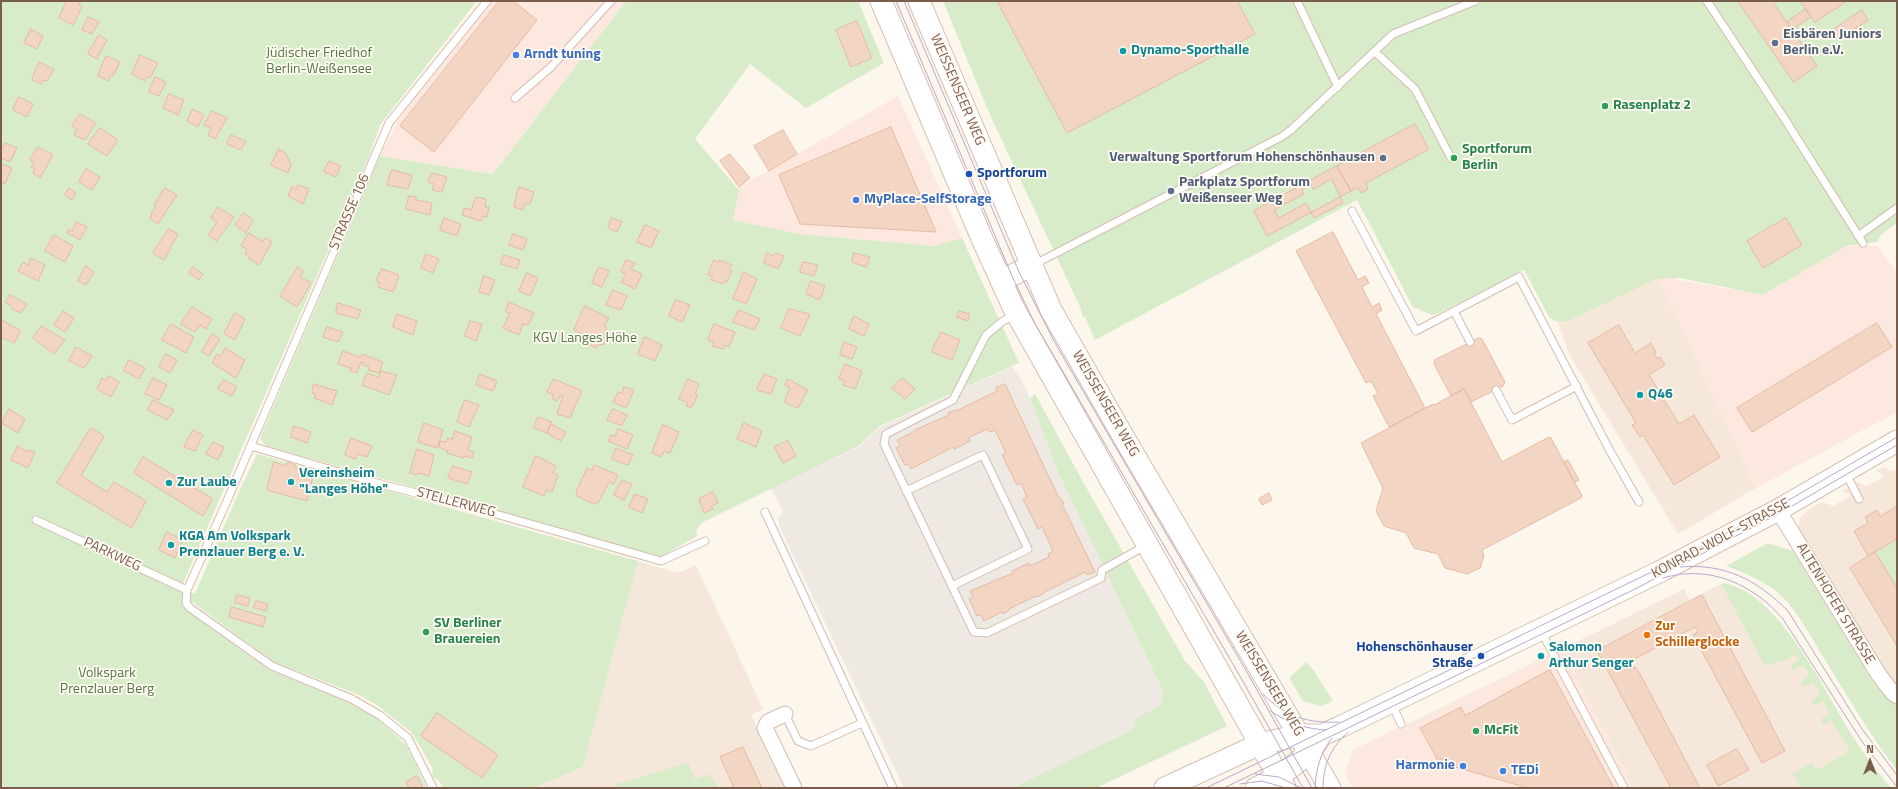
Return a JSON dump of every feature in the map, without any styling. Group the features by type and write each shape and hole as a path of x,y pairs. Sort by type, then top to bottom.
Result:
{"main road":[{"name":"WEISSENSEER WEG","path":"919,1 1051,310 1193,557 1311,741 1330,788"},
{"path":"886,3 1016,314 1282,782"},
{"path":"1001,281 1032,265"},
{"name":"KONRAD-WOLF-STRASSE","path":"1311,741 1661,571 1778,510 1897,441"},
{"path":"1165,788 1260,744 1311,741"},
{"path":"1256,788 1282,782 1311,741"}],"street":[{"name":"ALTENHOFER STRASSE","path":"1778,510 1879,675 1897,696"},
{"path":"785,714 768,722 765,728 794,788"}],"lane":[{"name":"STRASSE 106","path":"187,590 251,446 389,123 487,1"},
{"path":"515,98 551,67 611,1"},
{"path":"1297,1 1338,87"},
{"path":"1032,265 1281,137 1292,130 1393,34 1475,1"},
{"path":"1707,1 1786,121 1863,243"},
{"path":"1375,52 1415,88 1451,158"},
{"path":"1858,236 1897,208"},
{"path":"1352,210 1416,331 1519,277 1639,502"},
{"path":"1454,311 1470,342"},
{"path":"1016,314 1002,320 986,335 953,400 886,434 884,444 974,632 987,633 1101,578 1102,570 1147,545"},
{"path":"1496,390 1512,420 1577,386"},
{"name":"STELLERWEG","path":"251,446 374,482 485,511 661,561 705,541"},
{"path":"906,491 983,455 1028,549 952,586"},
{"path":"1845,472 1860,499"},
{"path":"765,512 893,788"},
{"name":"PARKWEG","path":"36,520 187,590"},
{"path":"187,590 186,603 190,608 272,666 352,699 381,716 408,738 433,788"},
{"path":"1541,630 1624,788"},
{"path":"1392,702 1401,724"},
{"path":"785,714 798,741 811,746 862,723"}],"shaded area":[{"name":"Arndt tuning","path":"490,1 626,1 493,174 380,156 404,109"},
{"path":"898,96 962,238 934,246 800,234 733,220 738,188"},
{"path":"1846,246 1878,246 1897,273 1897,412 1756,488 1658,276 1763,295"},
{"path":"1658,276 1756,488 1678,534 1569,354 1558,322 1568,321"},
{"path":"1012,367 1021,379 1030,398 1058,472 1163,691 1161,704 1136,719 1133,728 1128,732 1012,788 904,788 780,528 778,520 783,512 771,488 859,447 880,427"},
{"path":"1883,467 1892,471 1897,469 1897,689 1798,528 1800,518 1809,509 1822,502 1833,506 1851,495 1842,491 1857,482 1867,486 1885,476 1876,471"},
{"path":"638,561 678,573 696,565 763,709 751,715 786,788 533,788 583,767"},
{"path":"1721,584 1765,665 1787,638 1858,752 1838,788 1634,788 1562,649 1684,589 1690,600"},
{"path":"1562,649 1634,788 1353,788 1345,774 1353,750"}],"green space":[{"path":"1,1 477,1 380,125 370,154 181,588 195,594 236,498 257,454 638,561 583,767 533,788 443,788 441,783 433,777 432,767 412,733 377,705 359,695 274,662 192,602 188,612 269,670 346,701 379,720 406,745 427,788 1,788"},
{"name":"KGV Langes Höhe","path":"626,1 858,1 884,63 806,108 750,64 695,139 739,190 733,220 800,234 934,246 962,238 1019,363 880,426 857,447 701,523 696,534 697,536 661,557 266,446 260,438 380,156 493,174"},
{"name":"Sportforum Berlin","path":"943,1 1897,1 1897,223 1881,235 1877,242 1846,246 1763,295 1680,278 1656,279 1568,321 1558,322 1549,317 1524,270 1439,313 1432,315 1413,307 1357,200 1095,340 1085,317 1082,316 1081,309 990,115"},
{"path":"1035,394 1185,661 1204,682 1227,726 1096,788 1012,788 1128,732 1133,728 1136,719 1161,704 1163,691 1058,472 1030,398"},
{"path":"1897,539 1897,588 1875,552"},
{"path":"1768,543 1793,551 1872,680 1886,696 1897,704 1897,770 1868,730 1802,622 1789,604 1773,589 1762,582 1745,573 1726,566"},
{"path":"1724,583 1744,591 1764,605 1781,624 1814,670 1856,742 1891,788 1796,788 1800,786 1793,773 1811,763 1817,770 1850,751 1831,720 1823,725 1821,719 1829,714 1823,701 1813,706 1811,702 1820,693 1813,682 1803,687 1801,683 1809,674 1804,665 1793,670 1790,666 1799,660 1795,654 1783,661 1765,666 1721,584"},
{"path":"1306,662 1314,671 1333,701 1321,706 1303,701 1289,678"},
{"path":"688,763 695,779 710,774 719,788 617,788 616,784"}],"building":[{"path":"67,1 81,1 79,5 82,7 73,25 59,18"},
{"path":"499,1 513,1 537,20 434,152 400,126"},
{"name":"Dynamo-Sporthalle","path":"1003,1 1237,1 1255,34 1067,133 998,3"},
{"path":"1738,1 1772,1 1817,66 1794,82"},
{"path":"1800,1 1847,1 1815,22"},
{"path":"1806,9 1811,17 1792,30 1787,22"},
{"path":"1862,10 1868,20 1839,40 1833,30"},
{"path":"88,17 99,22 92,34 82,30"},
{"path":"857,21 872,58 851,67 836,30"},
{"path":"31,29 43,36 37,49 24,43"},
{"path":"99,35 107,40 97,59 88,54"},
{"path":"140,55 158,63 150,78 147,77 145,81 132,74"},
{"path":"106,56 120,62 113,76 111,75 108,81 98,76"},
{"path":"39,62 54,69 47,81 43,80 41,84 32,80"},
{"path":"155,77 166,82 159,96 149,92"},
{"path":"169,94 184,100 178,115 163,108"},
{"path":"19,97 33,104 27,117 13,110"},
{"path":"193,109 204,115 198,127 187,121"},
{"path":"212,111 227,118 215,139 208,135 211,128 204,125"},
{"path":"80,114 96,123 85,140 74,135 77,130 72,126"},
{"name":"Verwaltung Sportforum Hohenschönhausen","path":"1415,124 1429,149 1366,183 1368,189 1361,193 1358,187 1351,191 1337,166"},
{"name":"MyPlace-SelfStorage","path":"891,127 936,232 800,224 779,175"},
{"path":"100,128 118,140 107,156 88,144"},
{"path":"783,130 797,154 769,171 754,146"},
{"path":"231,135 246,141 241,150 227,144"},
{"path":"5,143 17,148 10,162 1,158 1,146 3,147"},
{"path":"38,147 53,155 40,178 33,173 35,169 31,167 34,162 30,160"},
{"path":"279,149 286,153 291,165 288,173 271,165"},
{"path":"730,154 750,178 739,187 720,161"},
{"path":"329,161 341,166 336,177 324,172"},
{"path":"1,164 12,168 5,184 1,182"},
{"path":"1337,166 1351,191 1267,236 1254,211"},
{"path":"86,169 100,177 92,190 79,182"},
{"path":"392,170 412,175 408,189 387,185"},
{"path":"432,173 447,177 442,192 432,190 434,184 428,182"},
{"path":"1332,179 1343,203 1314,218 1306,203 1279,218 1274,210 1304,194 1302,190 1311,185 1313,189"},
{"path":"298,185 309,189 303,204 288,196 292,186 296,189"},
{"path":"519,187 534,192 530,204 525,204 523,210 514,207"},
{"path":"69,188 76,193 72,200 65,195"},
{"path":"165,188 177,195 158,224 150,219 151,213 156,207 154,206"},
{"path":"409,196 416,197 416,200 432,203 430,215 406,209"},
{"path":"476,197 486,199 485,207 489,207 487,217 483,216 481,221 462,215 464,208 471,210"},
{"path":"218,207 234,217 217,241 208,235 217,222 211,218"},
{"path":"244,213 253,220 246,233 235,225"},
{"path":"444,218 461,224 457,236 440,230"},
{"path":"612,218 622,222 617,232 608,228"},
{"path":"1786,218 1802,245 1763,268 1747,241"},
{"path":"76,222 87,227 80,240 67,233 69,229 72,231"},
{"path":"645,225 659,231 651,248 637,242"},
{"path":"169,229 178,234 164,260 153,253"},
{"path":"1333,232 1358,280 1365,276 1369,283 1362,287 1372,307 1379,303 1382,310 1376,314 1425,408 1389,427 1373,396 1378,394 1371,381 1366,383 1296,251"},
{"path":"249,233 262,241 266,238 272,242 259,265 248,258 249,256 245,253 247,249 241,246"},
{"path":"513,234 527,239 523,250 509,245"},
{"path":"54,235 73,246 65,262 45,251"},
{"path":"767,253 774,256 776,253 784,256 778,269 764,263"},
{"path":"854,253 870,257 866,267 852,262"},
{"path":"426,254 439,259 433,273 421,268"},
{"path":"504,255 520,260 517,269 501,264"},
{"path":"31,258 45,265 38,281 18,271 23,262 28,265"},
{"path":"626,260 635,263 631,269 642,274 635,289 621,282 626,274 621,272"},
{"path":"714,260 718,262 719,260 732,265 729,269 732,271 727,282 725,281 723,284 711,280 713,277 708,275"},
{"path":"803,262 818,265 814,276 800,272"},
{"path":"86,266 94,272 86,285 78,281"},
{"path":"193,267 203,274 199,280 189,273"},
{"path":"298,267 303,271 300,277 311,283 297,307 280,296"},
{"path":"599,267 609,271 602,287 592,283"},
{"path":"382,269 399,275 393,292 378,287 380,283 376,281"},
{"path":"744,272 757,279 746,304 733,299"},
{"path":"527,273 538,278 530,296 519,291"},
{"path":"484,276 495,280 489,295 479,292"},
{"path":"811,281 825,286 820,300 806,294"},
{"path":"613,290 627,296 621,310 606,305"},
{"path":"10,295 27,304 21,313 12,309 13,307 5,302"},
{"path":"676,300 690,305 682,322 669,316"},
{"path":"509,302 534,313 528,325 523,324 519,335 503,328 510,313 506,312"},
{"path":"338,303 361,310 358,319 336,313"},
{"path":"585,306 609,318 604,326 607,328 604,336 608,338 603,345 599,344 597,348 590,345 593,340 574,330"},
{"path":"192,307 212,319 206,329 200,325 195,332 181,324"},
{"path":"789,309 810,314 800,336 781,328"},
{"path":"739,310 760,319 754,330 733,322"},
{"path":"63,311 74,318 65,332 54,325"},
{"path":"959,311 970,314 968,321 957,317"},
{"path":"235,313 245,319 235,340 224,334"},
{"path":"397,314 417,321 413,335 393,327"},
{"path":"854,316 869,324 864,336 849,329"},
{"path":"3,321 21,331 14,343 1,337 1,324"},
{"path":"470,321 482,324 476,341 465,336"},
{"path":"1877,323 1892,347 1752,432 1737,408"},
{"path":"171,324 194,337 186,353 162,340"},
{"path":"714,324 735,332 729,347 724,345 723,349 712,346 714,342 708,340"},
{"name":"Q46","path":"1619,325 1635,353 1651,343 1656,352 1654,353 1657,359 1660,357 1665,365 1649,375 1679,424 1694,415 1720,457 1674,485 1643,435 1640,437 1632,425 1636,423 1588,343"},
{"path":"42,326 65,340 54,354 33,338"},
{"path":"327,327 343,332 338,342 323,337"},
{"path":"941,332 960,340 952,360 932,352"},
{"path":"212,334 220,339 209,356 202,352"},
{"path":"645,337 662,345 655,361 638,354"},
{"path":"1479,338 1482,339 1505,382 1503,386 1471,402 1464,389 1451,396 1434,364 1435,360"},
{"path":"844,342 857,347 852,359 840,355"},
{"path":"76,347 92,356 84,368 69,361"},
{"path":"225,348 245,360 236,378 212,363 217,354 221,356"},
{"path":"343,351 360,357 362,354 383,362 379,373 368,370 369,367 363,365 364,364 361,362 357,373 350,371 351,368 338,364"},
{"path":"166,354 177,360 170,373 159,367"},
{"path":"129,360 145,368 139,379 124,371"},
{"path":"845,364 862,371 855,389 843,385 844,380 839,379"},
{"path":"381,371 397,375 389,395 362,385 367,373 378,377"},
{"path":"480,374 497,381 493,391 476,385"},
{"path":"764,374 777,379 771,394 757,390"},
{"path":"109,376 119,382 111,397 97,389 102,378 106,380"},
{"path":"153,378 167,385 159,400 145,394"},
{"path":"902,378 915,389 905,399 892,388"},
{"path":"554,379 582,391 570,418 557,414 563,396 560,395 557,401 552,399 554,395 547,392"},
{"path":"688,379 699,384 695,394 698,395 691,408 686,406 688,403 679,399"},
{"path":"788,379 808,390 798,408 784,402 790,387 785,385"},
{"path":"224,380 237,387 232,396 218,389"},
{"path":"314,384 337,391 332,405 314,398 316,394 312,393"},
{"path":"1005,384 1058,496 1064,503 1062,504 1095,572 1087,575 1085,572 1037,597 1036,596 1009,609 1010,610 1003,614 1002,612 984,621 981,615 977,616 969,599 973,597 970,591 1013,573 1012,571 1029,563 1030,566 1049,557 1048,554 1053,551 1042,527 1038,529 1023,499 1027,497 1021,483 1017,485 1002,455 1006,453 995,430 990,432 987,429 968,438 970,441 954,449 953,447 911,469 908,464 905,465 896,448 900,446 897,440 915,430 949,415 948,413 955,410 956,411 997,391 996,388"},
{"path":"624,387 634,390 626,408 613,402 618,392 622,393"},
{"path":"1464,389 1502,462 1549,437 1551,438 1582,496 1581,498 1482,550 1484,556 1480,568 1467,574 1445,568 1438,554 1414,548 1406,533 1384,526 1376,511 1383,488 1361,443"},
{"path":"153,400 174,410 167,420 148,410"},
{"path":"465,400 479,405 469,427 457,422"},
{"path":"9,409 25,419 18,433 2,423"},
{"path":"613,409 627,415 622,426 607,420"},
{"path":"538,417 552,422 547,433 534,428"},
{"path":"424,423 443,430 437,448 418,442"},
{"path":"744,423 762,431 756,447 737,439"},
{"path":"551,424 566,432 561,441 547,433"},
{"path":"663,425 679,432 670,453 664,451 661,457 652,453"},
{"path":"294,426 311,432 307,443 291,437"},
{"path":"91,428 104,436 81,476 107,492 114,482 146,501 132,528 57,483"},
{"path":"618,429 633,435 627,449 608,441 611,435 615,436"},
{"path":"193,430 203,435 195,451 184,447"},
{"path":"455,431 472,437 468,450 474,452 472,458 465,456 464,458 447,453 448,451 439,447 440,441 446,442 447,438 452,439"},
{"path":"351,438 372,446 367,457 357,454 355,459 345,455"},
{"path":"788,441 796,456 783,463 774,447"},
{"path":"213,442 224,447 218,460 206,454"},
{"path":"18,446 27,452 29,450 35,452 28,468 11,460"},
{"path":"616,448 633,455 628,465 612,459"},
{"path":"417,449 434,455 429,476 418,473 416,475 410,473"},
{"path":"536,456 556,466 553,473 558,475 552,492 546,490 544,496 523,487"},
{"name":"Zur Laube","path":"143,457 213,499 203,516 134,473"},
{"path":"1568,460 1579,480 1574,482 1564,462"},
{"name":"Vereinsheim \"Langes Höhe\"","path":"274,462 286,466 287,462 296,465 296,468 314,473 307,501 267,490"},
{"path":"594,465 618,475 614,484 609,482 598,503 594,504 577,496 576,492 587,468 592,470"},
{"path":"453,466 472,472 467,484 448,478"},
{"path":"622,480 632,484 624,500 614,495"},
{"path":"713,492 718,503 711,506 713,509 704,513 699,499"},
{"path":"1269,493 1272,500 1262,505 1259,499"},
{"path":"635,494 648,499 642,513 629,507"},
{"path":"1897,506 1897,539 1868,556 1854,531 1868,523 1865,517 1877,510 1880,516"},
{"name":"KGA Am Volkspark Prenzlauer Berg e. V.","path":"167,532 183,540 175,558 159,550"},
{"path":"1875,552 1897,588 1897,646 1850,568"},
{"path":"237,595 250,598 248,606 235,603"},
{"path":"1702,595 1785,751 1762,763 1693,635 1698,632 1695,627 1627,663 1630,669 1635,667 1639,672 1700,788 1671,788 1597,651"},
{"path":"256,601 268,604 266,611 254,608"},
{"path":"232,607 266,617 263,627 229,617"},
{"path":"1550,670 1614,788 1528,788 1445,764 1442,758 1438,761 1420,728 1461,707 1465,715"},
{"path":"437,713 498,755 482,778 421,736"},
{"path":"743,747 762,788 734,788 720,757"},
{"path":"1737,749 1749,770 1718,786 1707,765"},
{"path":"417,776 423,788 409,788 406,782"}],"tram line":[{"path":"896,1 1012,276 1034,322 1241,678 1303,788"},
{"path":"904,1 1019,272 1055,343 1248,674 1312,788"},
{"path":"1206,788 1670,563 1782,504 1897,437"},
{"path":"1224,788 1635,589 1780,513 1897,445"},
{"path":"1680,567 1696,566 1712,568 1739,576 1764,590 1788,611 1862,729 1897,775"},
{"path":"1663,578 1680,574 1697,574 1729,580 1744,587 1771,607 1783,619 1863,743 1897,787"},
{"path":"1263,694 1280,708 1298,717 1317,722 1339,722"},
{"path":"1270,711 1296,724 1326,730"},
{"path":"1323,788 1326,764 1329,757 1337,744 1348,732"},
{"path":"1315,788 1319,762 1324,749 1332,738"},
{"path":"1255,774 1279,777 1301,788"},
{"path":"1240,784 1262,781 1286,788"}],"place":[{"name":"Eisbären Juniors Berlin e.V.","path":"1775,43"},
{"name":"Dynamo-Sporthalle","path":"1123,51"},
{"name":"Arndt tuning","path":"516,55"},
{"name":"Rasenplatz 2","path":"1605,106"},
{"name":"Verwaltung Sportforum Hohenschönhausen","path":"1383,158"},
{"name":"Sportforum Berlin","path":"1454,158"},
{"name":"Sportforum","path":"969,174"},
{"name":"Parkplatz Sportforum Weißenseer Weg","path":"1171,191"},
{"name":"MyPlace-SelfStorage","path":"856,200"},
{"name":"Q46","path":"1640,395"},
{"name":"Vereinsheim \"Langes Höhe\"","path":"291,482"},
{"name":"Zur Laube","path":"169,483"},
{"name":"KGA Am Volkspark Prenzlauer Berg e. V.","path":"171,545"},
{"name":"SV Berliner Brauereien","path":"426,632"},
{"name":"Zur Schillerglocke","path":"1647,635"},
{"name":"Hohenschönhauser Straße","path":"1481,656"},
{"name":"Salomon Arthur Senger","path":"1541,656"},
{"name":"McFit","path":"1476,731"},
{"name":"Harmonie","path":"1463,766"},
{"name":"TEDi","path":"1503,771"}],"park label":[{"name":"Jüdischer Friedhof Berlin-Weißensee","path":"319,62"},
{"name":"Volkspark Prenzlauer Berg","path":"107,682"}]}
